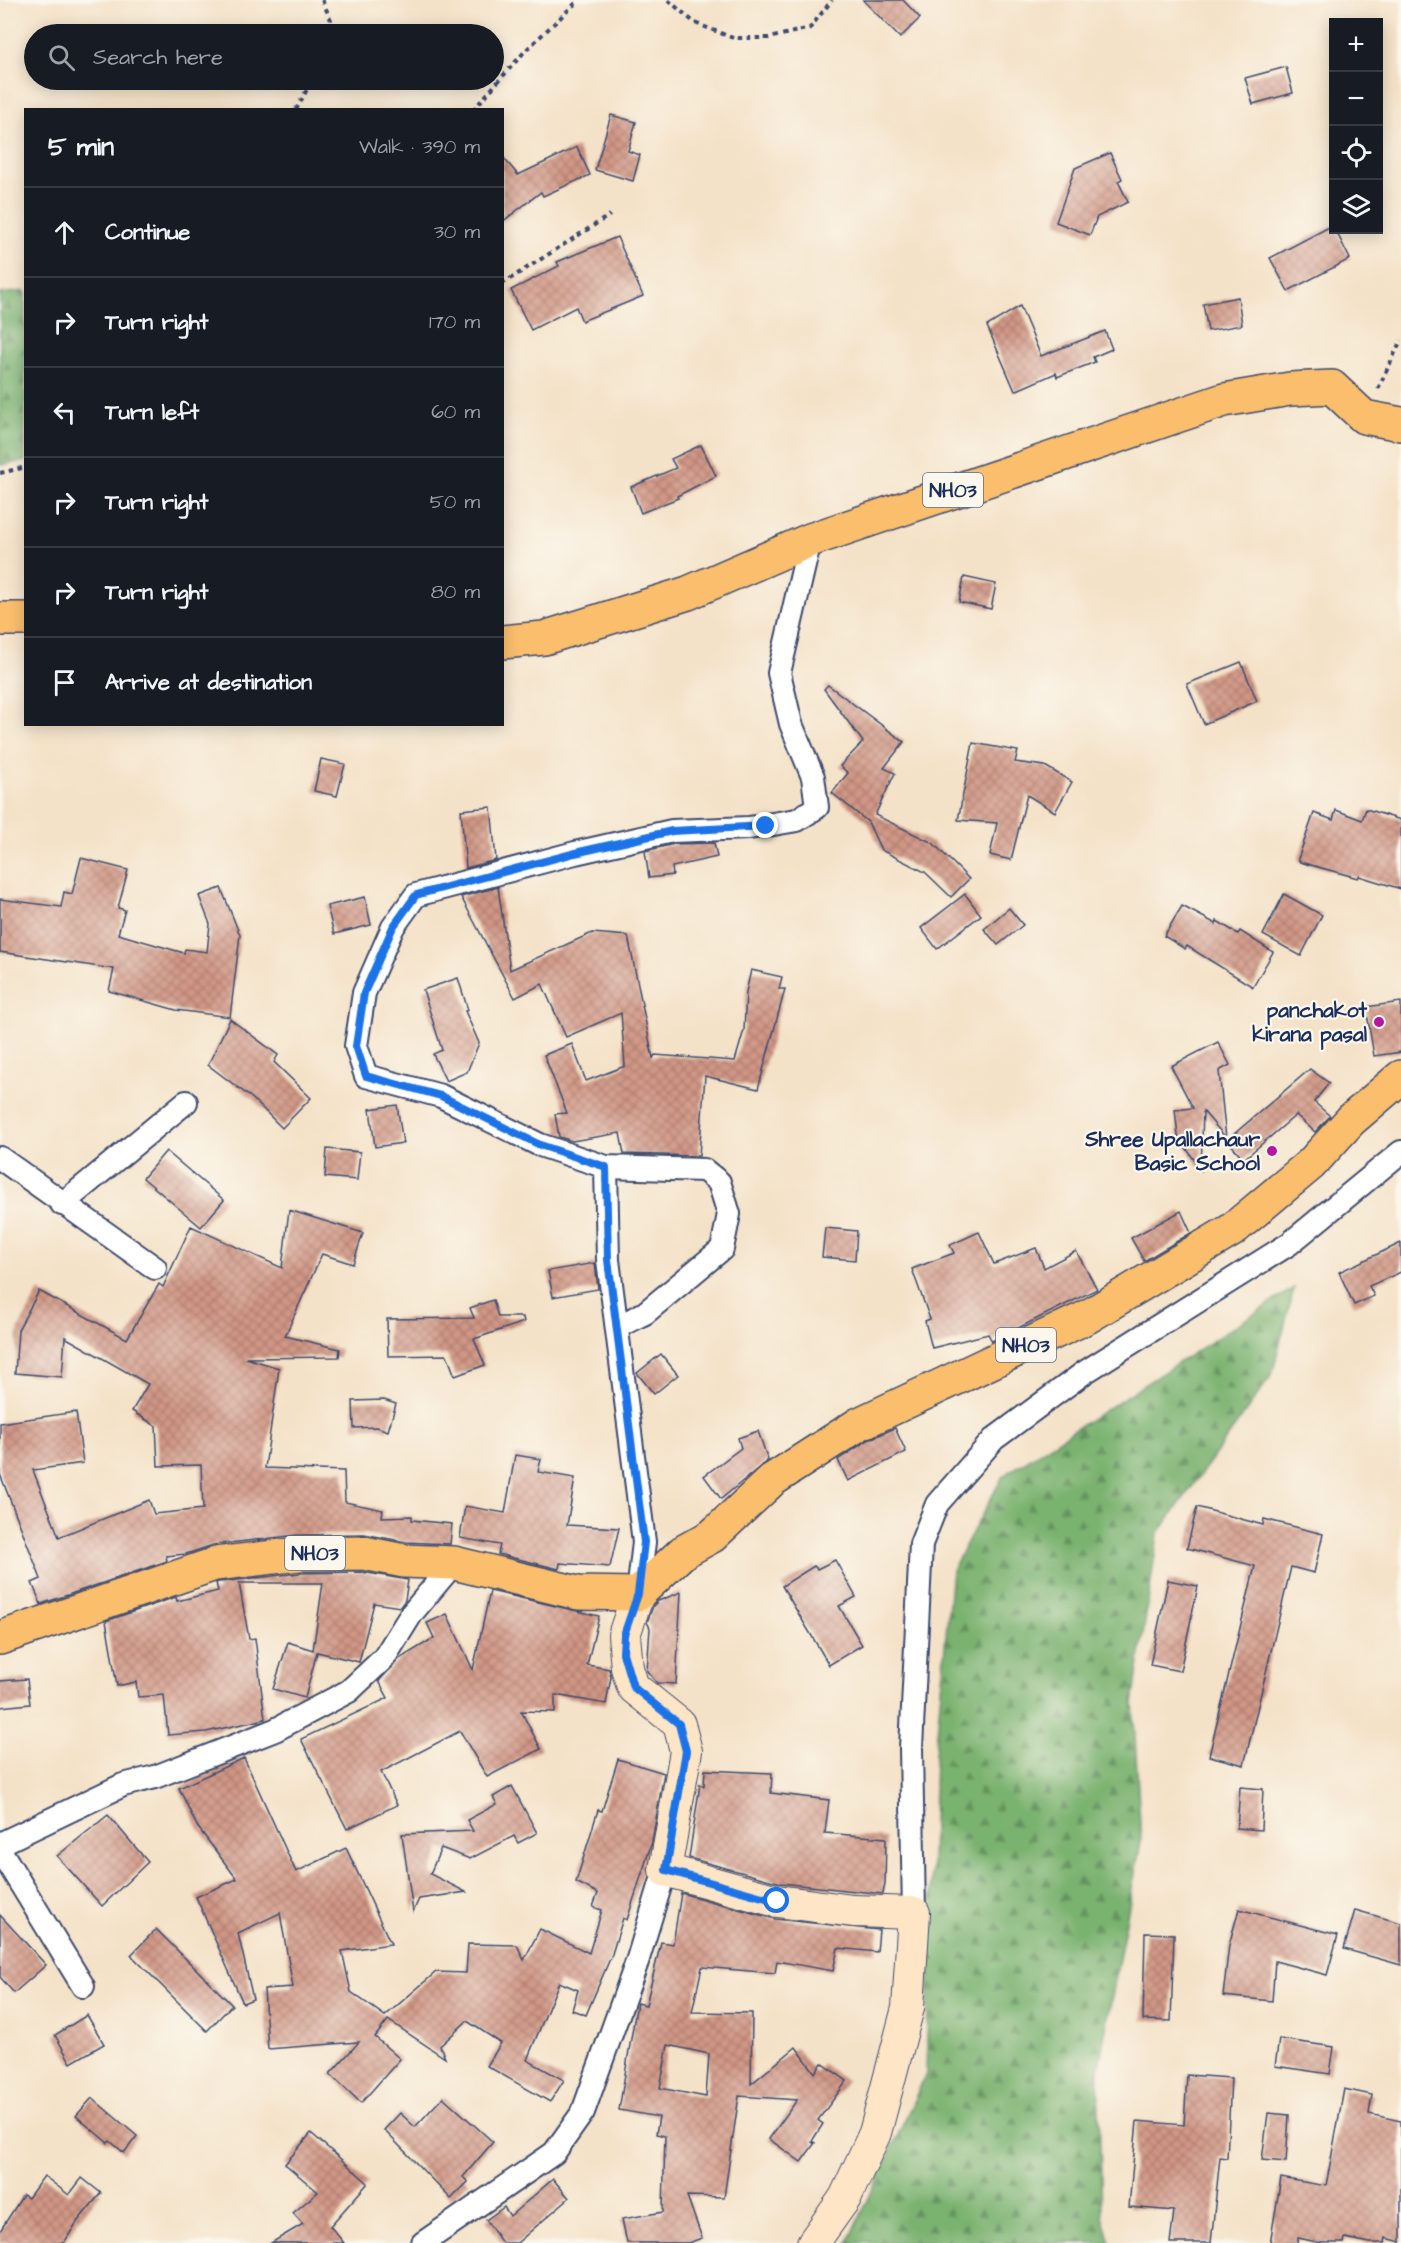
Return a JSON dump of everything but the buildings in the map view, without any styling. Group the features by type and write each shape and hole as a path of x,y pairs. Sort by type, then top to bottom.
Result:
{"main road":[{"name":"NH03","path":"504,642 544,638 688,592 810,540 1224,400 1290,389 1332,387 1364,417"},
{"path":"1364,417 1401,423"},
{"path":"0,619 24,620"},
{"name":"NH03","path":"0,1638 215,1564 322,1553 364,1553 404,1561 454,1563 579,1593 638,1594 683,1552 712,1536 772,1480 859,1424 1087,1317 1232,1230 1311,1164 1351,1120 1401,1077"},
{"path":"638,1594 624,1635 627,1668 633,1687 679,1724 686,1751 666,1870 777,1901 853,1911 914,1913 908,2008 875,2133 845,2198 813,2243"}],"street":[{"path":"617,1327 645,1313 722,1249 729,1214 719,1182 705,1170 606,1167 540,1145 441,1096 366,1076 356,1046 364,993 393,927 416,895 575,853 672,831 749,828 797,820 817,807 813,777 790,724 779,673 810,540"},
{"path":"62,1204 186,1102"},
{"path":"914,1913 911,1748 921,1544 938,1504 994,1439 1085,1372 1289,1244 1401,1152"},
{"path":"0,1158 155,1268"},
{"path":"606,1167 608,1260 644,1542 638,1594"},
{"path":"0,1844 123,1785 155,1777 275,1730 349,1691 384,1658 412,1613 454,1563"},
{"path":"0,1850 83,1986"},
{"path":"423,2243 554,2153 584,2112 637,1962 666,1870"}],"path":[{"path":"322,0 331,24"},
{"path":"504,75 526,50 579,0"},
{"path":"668,0 694,23 733,38 769,38 810,28 832,0"},
{"path":"297,108 307,90"},
{"path":"475,108 491,90"},
{"path":"504,283 610,215"},
{"path":"1364,417 1401,340"},
{"path":"0,473 24,467"}],"green space":[{"path":"24,291 24,461 0,465 0,294"},
{"path":"1294,1288 1272,1375 1158,1534 1133,1703 1141,1841 1098,2072 1102,2215 1110,2243 848,2243 926,2074 935,1754 952,1570 1003,1476"}],"place":[{"name":"panchakot kirana pasal","path":"1379,1022"},
{"name":"Shree Upallachaur Basic School","path":"1272,1151"}],"route":[{"path":"766,826 672,831 575,853 416,895 393,927 364,993 356,1046 366,1076 391,1085 441,1096 540,1145 606,1167 608,1260 644,1542 638,1594 624,1635 623,1653 633,1687 679,1724 686,1751 666,1870 777,1901"}]}
